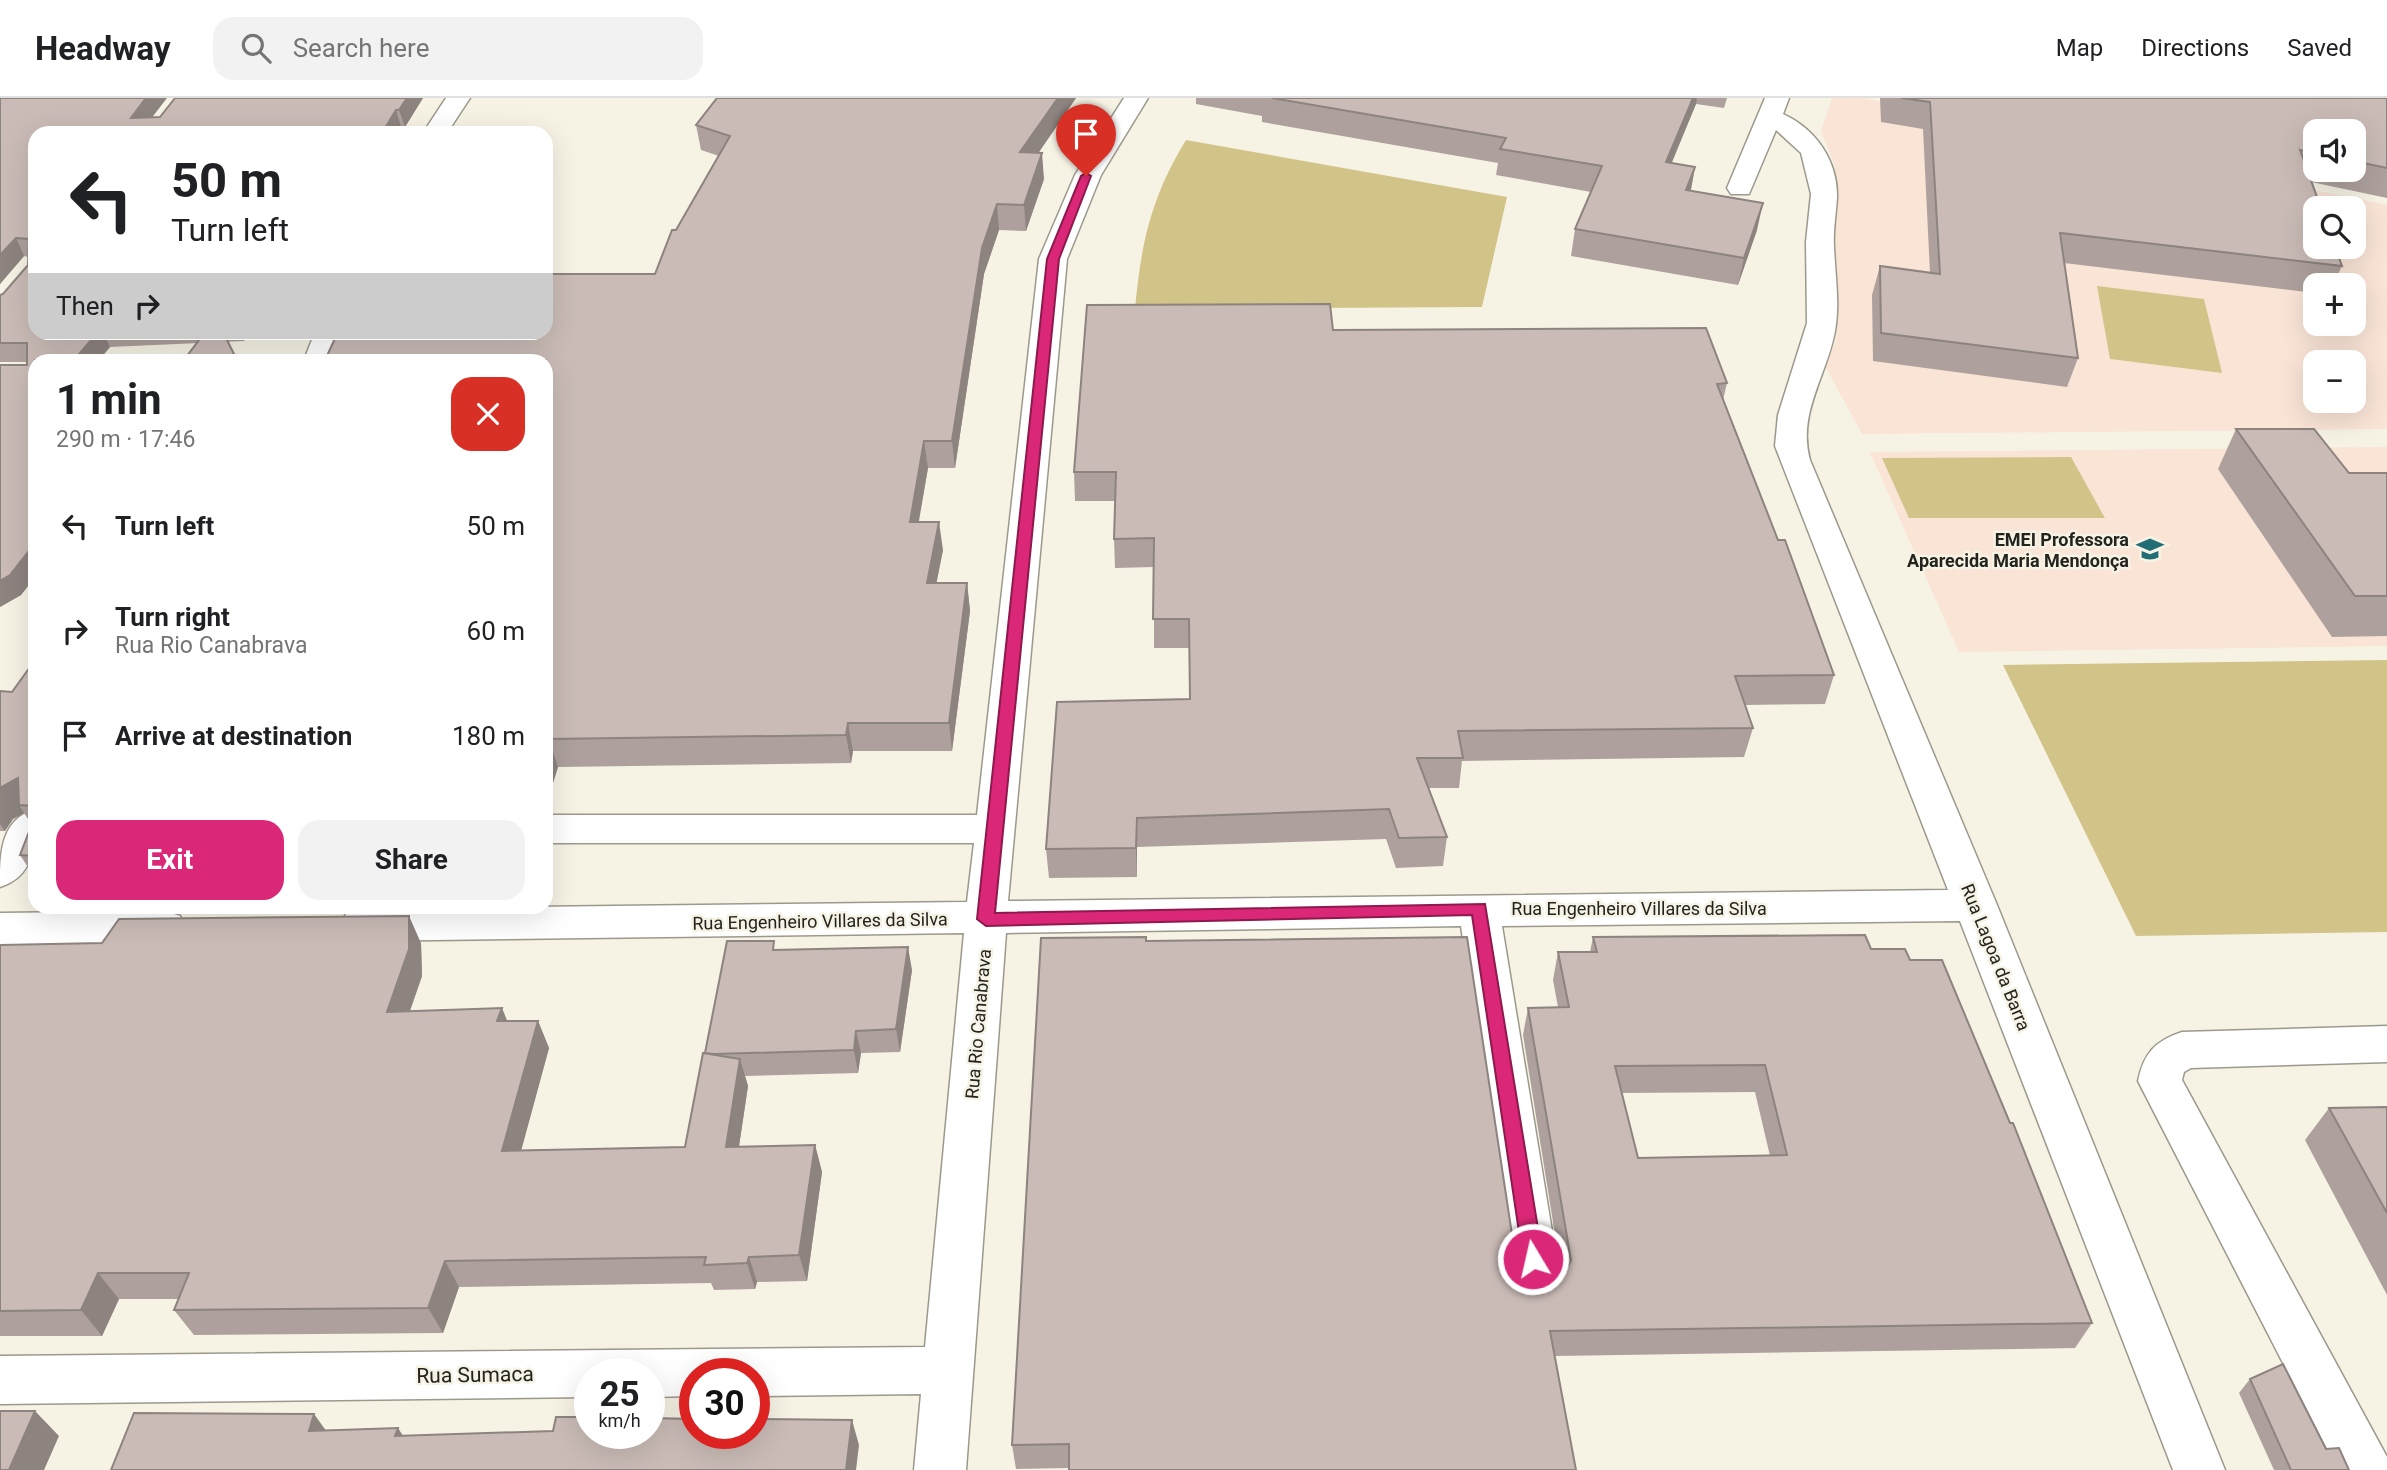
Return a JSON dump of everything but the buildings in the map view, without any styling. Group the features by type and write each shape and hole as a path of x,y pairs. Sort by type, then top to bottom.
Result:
{"street":[{"path":"440,126 458,98"},
{"name":"Rua Rio Canabrava","path":"940,1470 986,919 1053,259 1076,197 1101,148 1136,98"},
{"path":"1740,188 1774,107"},
{"name":"Rua Lagoa da Barra","path":"1774,107 1787,124 1804,139 1819,161 1825,179 1819,242 1823,284 1819,336 1808,365 1787,445 1976,905 2199,1470"},
{"path":"553,829 995,829"},
{"path":"0,872 28,833"},
{"name":"Rua Engenheiro Villares da Silva","path":"319,925 1976,905"},
{"path":"1479,909 1537,1286"},
{"path":"0,929 208,926"},
{"path":"2366,1470 2160,1081 2164,1063 2182,1050 2387,1044"},
{"name":"Rua Sumaca","path":"0,1380 950,1370"}],"shaded area":[{"path":"1832,98 1863,98 2343,196 2303,196 2303,259 2366,259 2366,201 2387,205 2387,429 1862,434 1825,366 1836,340 1835,166 1821,131"},
{"path":"1186,140 1507,197 1482,307 1135,309 1145,242 1156,201"},
{"path":"2097,286 2204,299 2222,373 2110,359"},
{"name":"EMEI Professora Aparecida Maria Mendonça","path":"2387,447 2387,646 1959,652 1870,452"},
{"path":"2071,457 2105,518 1909,518 1882,458"},
{"path":"2387,660 2387,932 2136,936 2003,665"}],"place":[{"name":"EMEI Professora Aparecida Maria Mendonça","path":"2150,549"}],"route":[{"path":"1086,176 1053,259 986,919 1479,909 1533,1259"}]}
